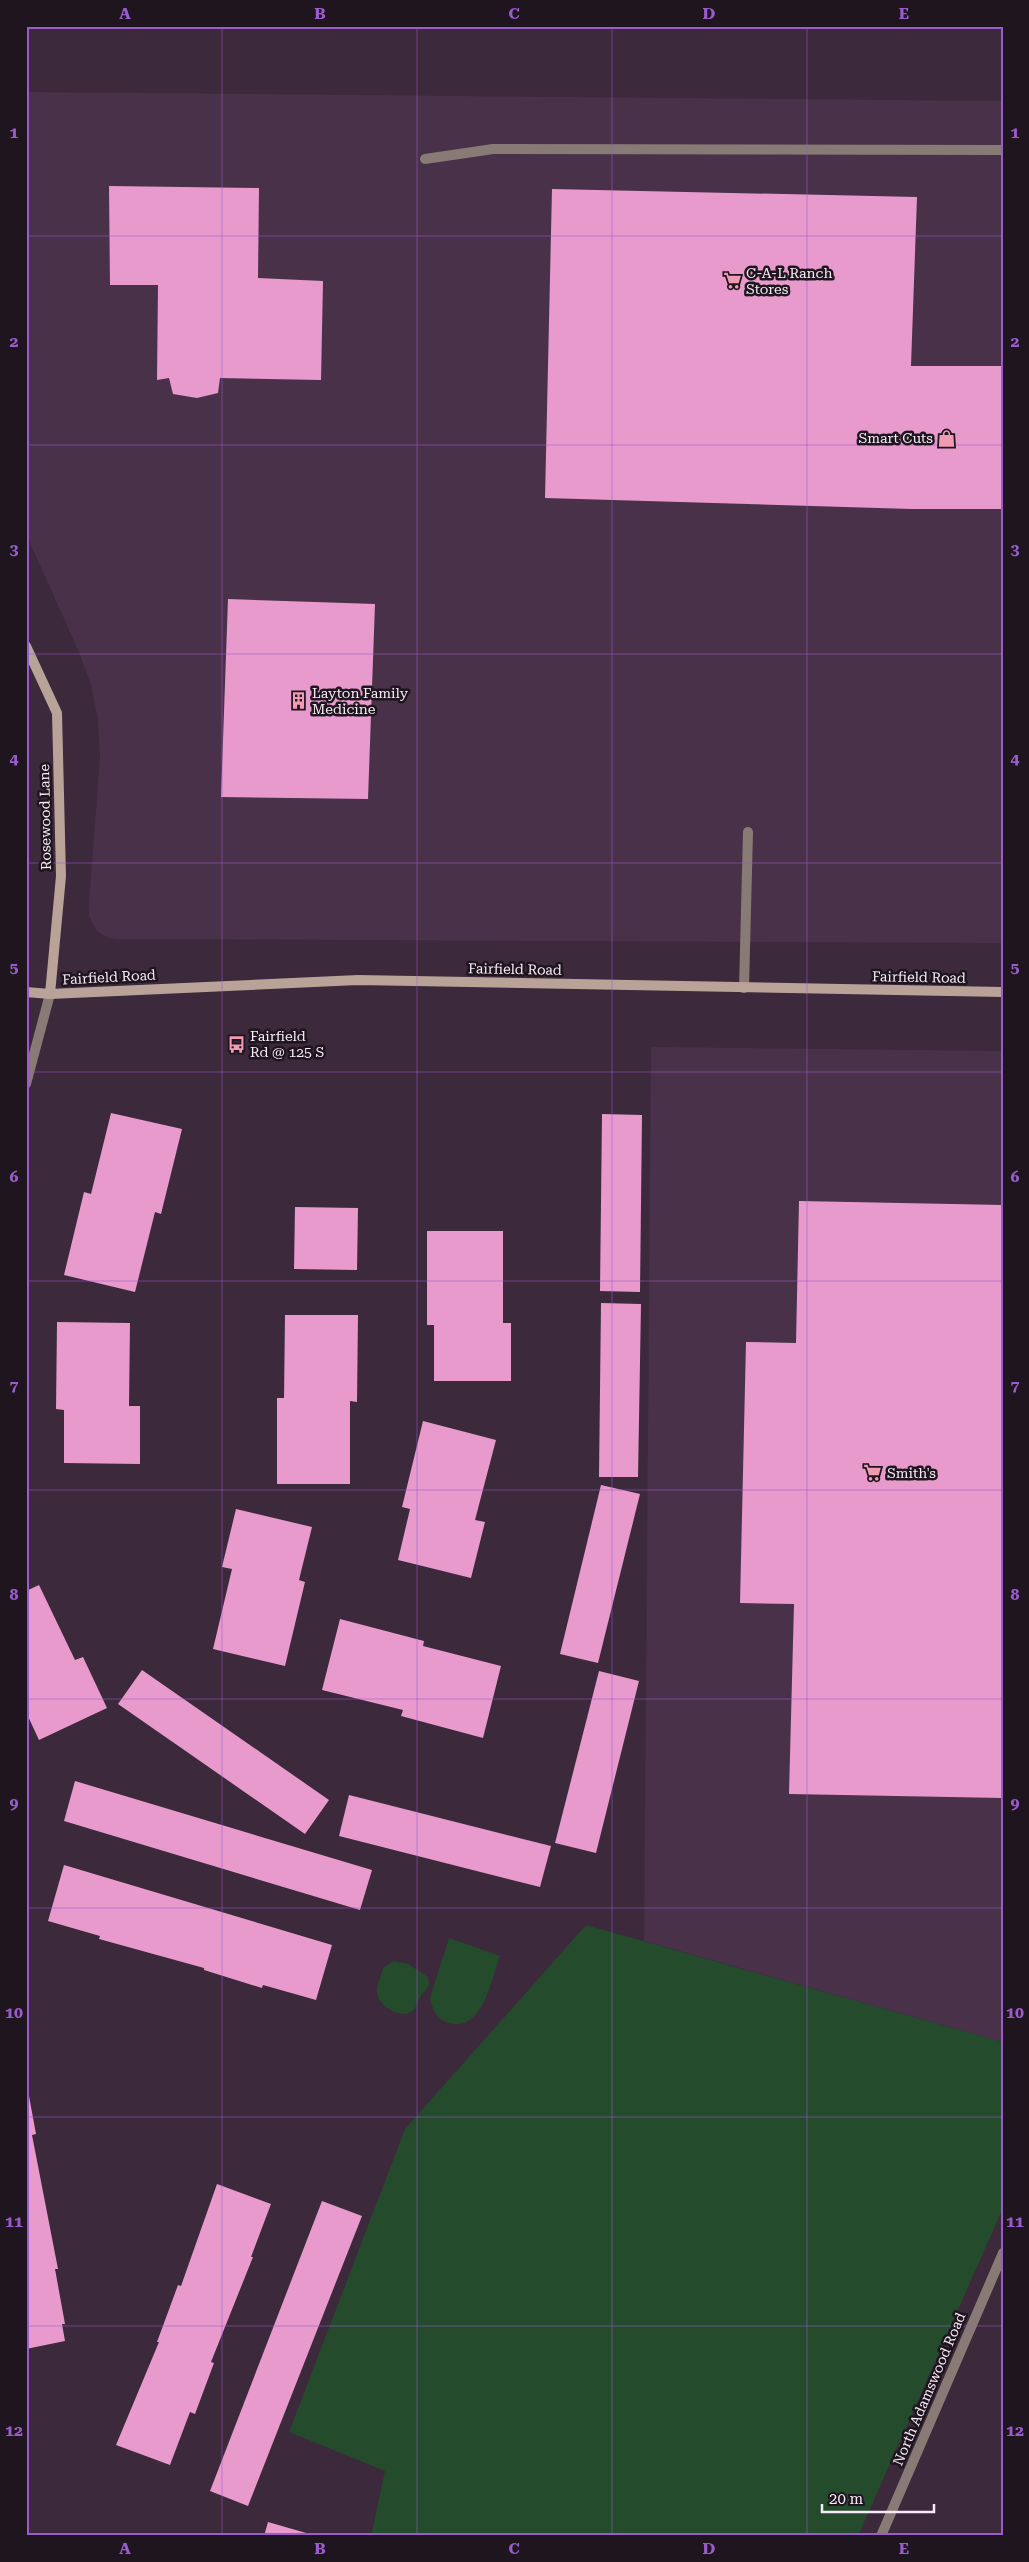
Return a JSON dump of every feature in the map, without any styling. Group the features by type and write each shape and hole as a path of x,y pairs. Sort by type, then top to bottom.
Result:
{"street":[{"path":"425,159 493,149 1003,150"},
{"name":"Rosewood Lane","path":"26,646 57,713 60,876 50,994"},
{"path":"744,988 748,832"},
{"name":"Fairfield Road","path":"26,992 50,994 358,980 1003,992"},
{"path":"26,1084 50,994"},
{"name":"North Adamswood Road","path":"881,2536 1003,2253"}],"shaded area":[{"path":"26,92 1003,101 1003,943 116,939 109,938 97,931 89,916 89,903 100,757 98,719 91,685 79,652 26,534"},
{"path":"651,1047 1003,1051 1003,2042 644,1941"}],"green space":[{"path":"586,1925 1003,2042 1003,2208 858,2536 371,2536 385,2471 289,2432 405,2129"},
{"path":"449,1938 500,1956 488,1991 477,2014 468,2021 458,2024 446,2022 440,2018 433,2009 430,1998"},
{"path":"394,1961 408,1964 428,1977 429,1985 415,2008 404,2014 392,2011 386,2007 378,1996 378,1984 384,1967"}],"building":[{"path":"109,186 259,188 258,278 323,281 321,380 220,378 218,393 197,398 173,394 169,378 157,380 158,285 110,285"},
{"name":"C-A-L Ranch Stores","path":"552,189 917,197 911,366 1003,366 1003,509 911,509 545,498"},
{"name":"Layton Family Medicine","path":"228,599 375,604 368,799 221,797"},
{"path":"111,1113 182,1129 161,1214 155,1212 135,1292 64,1275 84,1192 91,1194"},
{"path":"602,1114 642,1115 640,1292 600,1291"},
{"name":"Smith's","path":"799,1201 1003,1205 1003,1798 789,1794 794,1604 740,1603 746,1342 796,1343"},
{"path":"295,1207 358,1208 357,1270 294,1269"},
{"path":"427,1231 503,1231 503,1323 511,1323 511,1381 434,1381 434,1325 427,1325"},
{"path":"601,1303 641,1304 638,1477 599,1477"},
{"path":"285,1315 358,1315 357,1402 350,1401 350,1484 277,1484 277,1398 284,1398"},
{"path":"57,1322 130,1323 129,1406 140,1406 140,1464 64,1463 64,1410 56,1409"},
{"path":"423,1421 496,1440 475,1520 485,1522 471,1578 398,1560 410,1509 402,1507"},
{"path":"601,1485 640,1494 598,1663 560,1654"},
{"path":"236,1509 312,1527 299,1580 305,1582 285,1666 213,1649 232,1569 222,1567"},
{"path":"39,1585 75,1660 83,1657 107,1708 39,1740 26,1712 26,1591"},
{"path":"340,1619 424,1641 423,1646 501,1666 483,1738 401,1716 403,1710 322,1690"},
{"path":"142,1670 329,1800 305,1834 118,1704"},
{"path":"599,1671 639,1681 596,1853 555,1843"},
{"path":"75,1781 372,1870 360,1910 64,1821"},
{"path":"349,1795 551,1846 540,1887 339,1836"},
{"path":"64,1865 332,1945 316,2000 263,1985 262,1988 204,1970 204,1968 99,1939 100,1936 48,1921"},
{"path":"26,2096 29,2096 36,2134 32,2135 58,2269 55,2269 65,2324 62,2324 65,2341 26,2349"},
{"path":"217,2184 271,2204 251,2257 253,2257 211,2362 214,2363 195,2414 190,2412 170,2465 116,2445 159,2342 157,2342 178,2285 181,2286"},
{"path":"322,2201 362,2216 248,2506 210,2491"},
{"path":"268,2522 313,2535 313,2536 264,2536"}],"place":[{"name":"C-A-L Ranch Stores","path":"732,281"},
{"name":"Smart Cuts","path":"947,438"},
{"name":"Layton Family Medicine","path":"298,701"},
{"name":"Fairfield Rd @ 125 S","path":"236,1044"},
{"name":"Smith's","path":"873,1473"}]}
